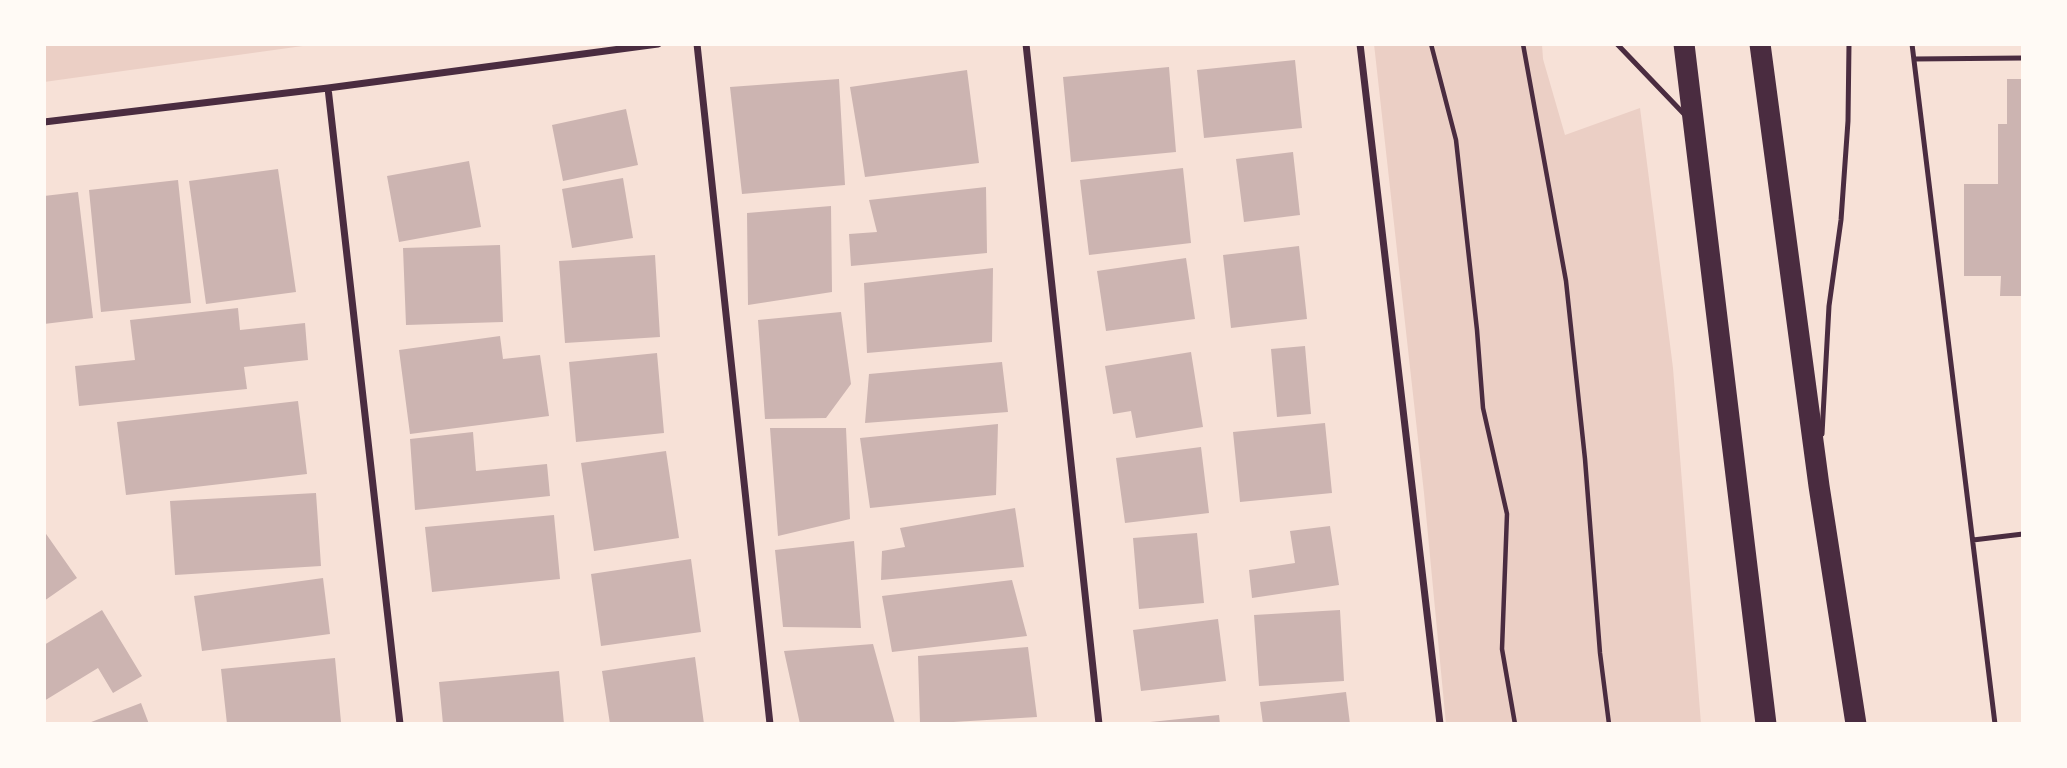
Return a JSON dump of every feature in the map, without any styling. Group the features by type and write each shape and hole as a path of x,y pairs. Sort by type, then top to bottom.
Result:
{"highway":[{"path":"1684,44 1766,724"},
{"path":"1760,44 1819,486 1856,724"},
{"path":"1751,724 1754,634"}],"street":[{"path":"44,122 658,44"},
{"path":"697,44 770,724"},
{"path":"1026,44 1099,724"},
{"path":"1360,44 1440,724"},
{"path":"328,88 400,724"}],"lane":[{"path":"1617,44 1694,125"},
{"path":"1819,486 1829,306 1841,220 1848,121 1849,44"},
{"path":"1912,44 1995,724"},
{"path":"1913,59 2023,58"},
{"path":"1973,540 2023,534"}],"path":[{"path":"1431,44 1456,141 1483,408 1507,514 1502,649 1515,724"},
{"path":"1523,44 1566,281 1609,724"}],"shaded area":[{"path":"44,44 317,44 44,82"},
{"path":"1374,44 1542,44 1543,59 1565,135 1640,108 1673,368 1701,724 1446,724 1424,493"}],"building":[{"path":"1295,60 1302,128 1204,138 1197,70"},
{"path":"1169,67 1176,152 1071,162 1063,77"},
{"path":"967,70 979,163 865,177 850,87"},
{"path":"839,79 845,185 742,194 730,87"},
{"path":"2007,79 2023,79 2023,296 2000,296 2001,276 1964,276 1964,184 1998,184 1998,124 2007,124"},
{"path":"626,109 638,165 563,181 552,125"},
{"path":"1293,152 1300,215 1244,222 1236,159"},
{"path":"469,161 481,227 399,242 387,176"},
{"path":"1183,168 1191,243 1089,255 1080,180"},
{"path":"278,169 296,292 206,304 189,181"},
{"path":"623,178 633,238 572,248 562,189"},
{"path":"178,180 191,303 101,312 89,190"},
{"path":"986,187 987,253 851,266 849,234 877,232 869,200"},
{"path":"78,192 93,318 44,324 44,196"},
{"path":"831,206 832,292 748,305 747,213"},
{"path":"500,245 503,322 406,325 403,248"},
{"path":"1299,246 1307,319 1231,328 1223,255"},
{"path":"655,255 660,337 565,343 559,261"},
{"path":"1186,258 1195,319 1106,331 1097,271"},
{"path":"993,268 992,342 867,353 864,283"},
{"path":"238,308 240,330 305,323 308,360 244,367 247,389 79,406 75,366 135,360 130,320"},
{"path":"841,312 851,384 826,418 765,419 758,320"},
{"path":"500,336 503,359 540,355 549,416 410,434 399,350"},
{"path":"1305,346 1311,414 1277,417 1271,349"},
{"path":"1191,352 1203,427 1136,438 1131,411 1113,414 1105,366"},
{"path":"657,353 664,433 576,442 569,362"},
{"path":"1002,362 1008,412 865,423 869,374"},
{"path":"298,401 307,474 126,495 117,422"},
{"path":"1325,423 1332,493 1240,502 1233,432"},
{"path":"998,424 996,495 870,508 860,438"},
{"path":"770,428 846,428 850,519 778,536"},
{"path":"473,432 476,471 547,464 550,496 415,510 410,439"},
{"path":"1201,447 1209,513 1125,523 1116,458"},
{"path":"666,451 679,538 594,551 581,463"},
{"path":"316,493 321,566 175,575 170,501"},
{"path":"1015,508 1024,567 881,580 882,551 905,547 900,528"},
{"path":"554,515 560,579 432,592 425,527"},
{"path":"1330,526 1339,585 1252,598 1249,570 1295,563 1290,531"},
{"path":"44,531 77,578 44,601"},
{"path":"1197,533 1204,603 1139,609 1133,538"},
{"path":"854,541 861,628 783,627 775,550"},
{"path":"691,559 701,632 601,646 591,574"},
{"path":"323,578 330,634 202,651 194,596"},
{"path":"1012,580 1027,636 892,652 882,596"},
{"path":"102,610 142,676 113,693 98,668 44,701 44,645"},
{"path":"1340,610 1344,681 1259,686 1254,615"},
{"path":"1218,619 1226,681 1141,691 1133,630"},
{"path":"873,644 895,724 800,724 784,651"},
{"path":"1028,647 1037,717 920,724 918,656"},
{"path":"695,657 704,724 610,724 602,671"},
{"path":"335,658 341,722 227,724 221,669"},
{"path":"559,671 564,724 443,724 439,682"},
{"path":"1346,692 1350,724 1263,724 1260,702"},
{"path":"141,703 149,724 86,724"},
{"path":"1219,715 1220,724 1150,724 1150,722"}]}
